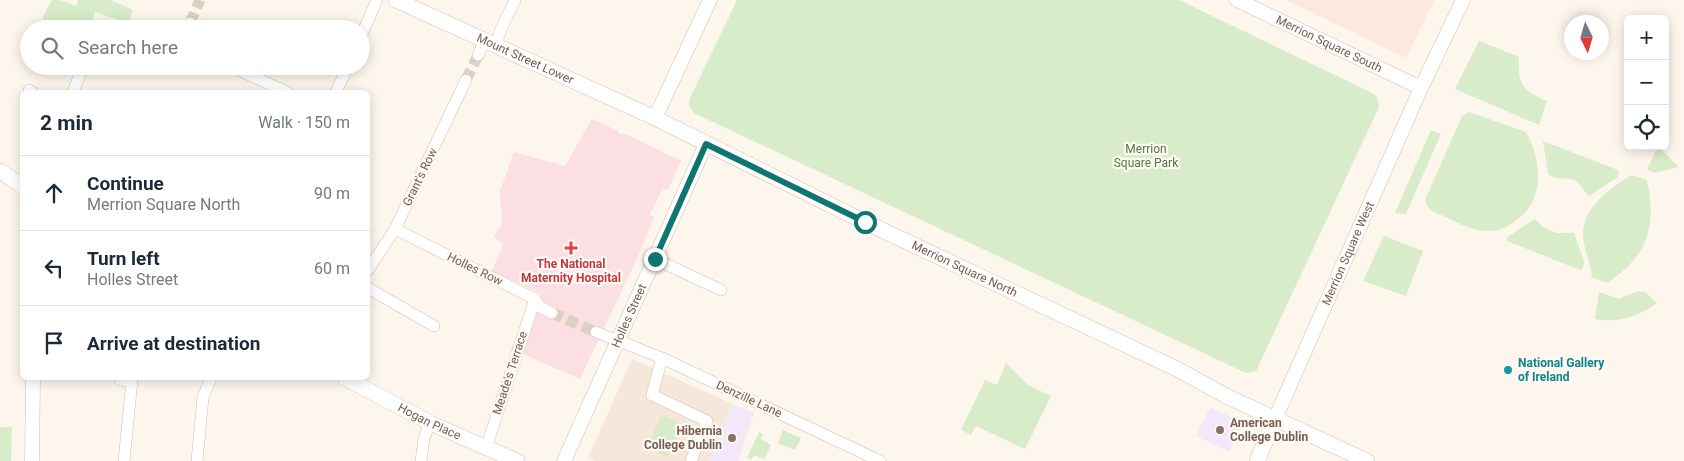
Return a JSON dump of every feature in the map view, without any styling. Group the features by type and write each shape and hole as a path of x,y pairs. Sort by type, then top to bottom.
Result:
{"main road":[{"name":"Mount Street Lower","path":"396,0 655,118"},
{"name":"Merrion Square North","path":"655,118 1177,369 1275,419 1367,461"},
{"path":"0,172 19,183"},
{"name":"Hogan Place","path":"349,380 430,423 517,461"},
{"path":"1257,461 1275,419"}],"street":[{"path":"368,20 377,0"},
{"path":"478,55 501,29 515,0"},
{"path":"655,118 710,0"},
{"name":"Merrion Square South","path":"1237,0 1421,88"},
{"name":"Merrion Square West","path":"1275,419 1421,88 1463,0"},
{"path":"74,90 80,75"},
{"path":"250,75 283,90"},
{"path":"337,90 344,75"},
{"name":"Grant's Row","path":"370,267 395,229 466,80"},
{"name":"Holles Street","path":"564,461 616,341 706,144"},
{"name":"Holles Row","path":"395,229 535,299 540,307 552,313"},
{"path":"655,259 721,290"},
{"path":"370,289 434,326"},
{"name":"Meade's Terrace","path":"486,448 535,299"},
{"path":"596,332 616,341"},
{"name":"Denzille Lane","path":"616,341 662,358 880,461"},
{"path":"662,358 652,395 707,422 691,461"},
{"path":"32,461 33,380"},
{"path":"124,461 132,381 126,380"},
{"path":"197,461 203,397 210,380"},
{"path":"422,461 424,438 430,423"}],"shaded area":[{"path":"1286,0 1434,0 1406,58"},
{"name":"The National Maternity Hospital","path":"592,119 618,131 620,134 628,135 681,161 668,190 663,188 650,214 654,217 640,252 580,379 523,354 537,313 541,294 492,271 503,245 494,236 502,224 500,191 514,152 565,166"},
{"path":"632,359 733,404 709,461 595,461 588,458"},
{"name":"Hibernia College Dublin","path":"733,404 754,413 738,461 709,461"},
{"name":"American College Dublin","path":"1210,407 1243,423 1229,452 1196,436"}],"green space":[{"path":"60,0 76,6 78,0 111,0 133,10 129,20 119,20 95,12 92,20 44,20 43,17 51,1"},
{"name":"Merrion Square Park","path":"737,0 1179,0 1374,94 1377,97 1379,107 1256,371 1246,373 694,113 689,106 690,98"},
{"path":"1479,41 1519,57 1519,74 1526,90 1547,101 1539,125 1455,89"},
{"path":"1469,112 1526,132 1536,156 1538,181 1536,193 1524,214 1504,228 1489,231 1472,228 1434,212 1428,207 1425,200 1462,116"},
{"path":"1431,130 1441,134 1406,214 1395,213"},
{"path":"1543,141 1618,170 1619,176 1589,196 1576,181 1548,174"},
{"path":"1656,150 1662,150 1679,167 1654,173 1647,169"},
{"path":"1631,175 1647,180 1651,212 1650,226 1640,251 1632,262 1607,283 1592,277 1583,239 1584,224 1593,207 1600,199"},
{"path":"1535,219 1543,227 1556,233 1574,233 1584,261 1583,269 1580,270 1507,241 1507,237"},
{"path":"1384,236 1423,251 1406,296 1363,281"},
{"path":"1638,291 1645,292 1657,303 1643,312 1628,318 1612,320 1595,319 1599,292 1619,299"},
{"path":"1006,363 1028,385 1051,396 1025,449 976,426 971,435 961,430 985,380 997,385"},
{"path":"661,415 683,424 668,457 647,448"},
{"path":"0,427 12,427 11,461 0,461"},
{"path":"783,430 801,438 795,450 778,443"},
{"path":"759,432 763,434 761,439 771,445 764,459 754,455 751,460 747,458"}],"tunnel":[{"path":"191,20 200,0"},
{"path":"466,80 478,55"},
{"path":"552,313 596,332"}],"place":[{"name":"The National Maternity Hospital","path":"571,248"},
{"name":"National Gallery of Ireland","path":"1508,370"},
{"name":"American College Dublin","path":"1220,430"},
{"name":"Hibernia College Dublin","path":"732,438"}],"route":[{"path":"655,259 706,144 865,222"}]}
